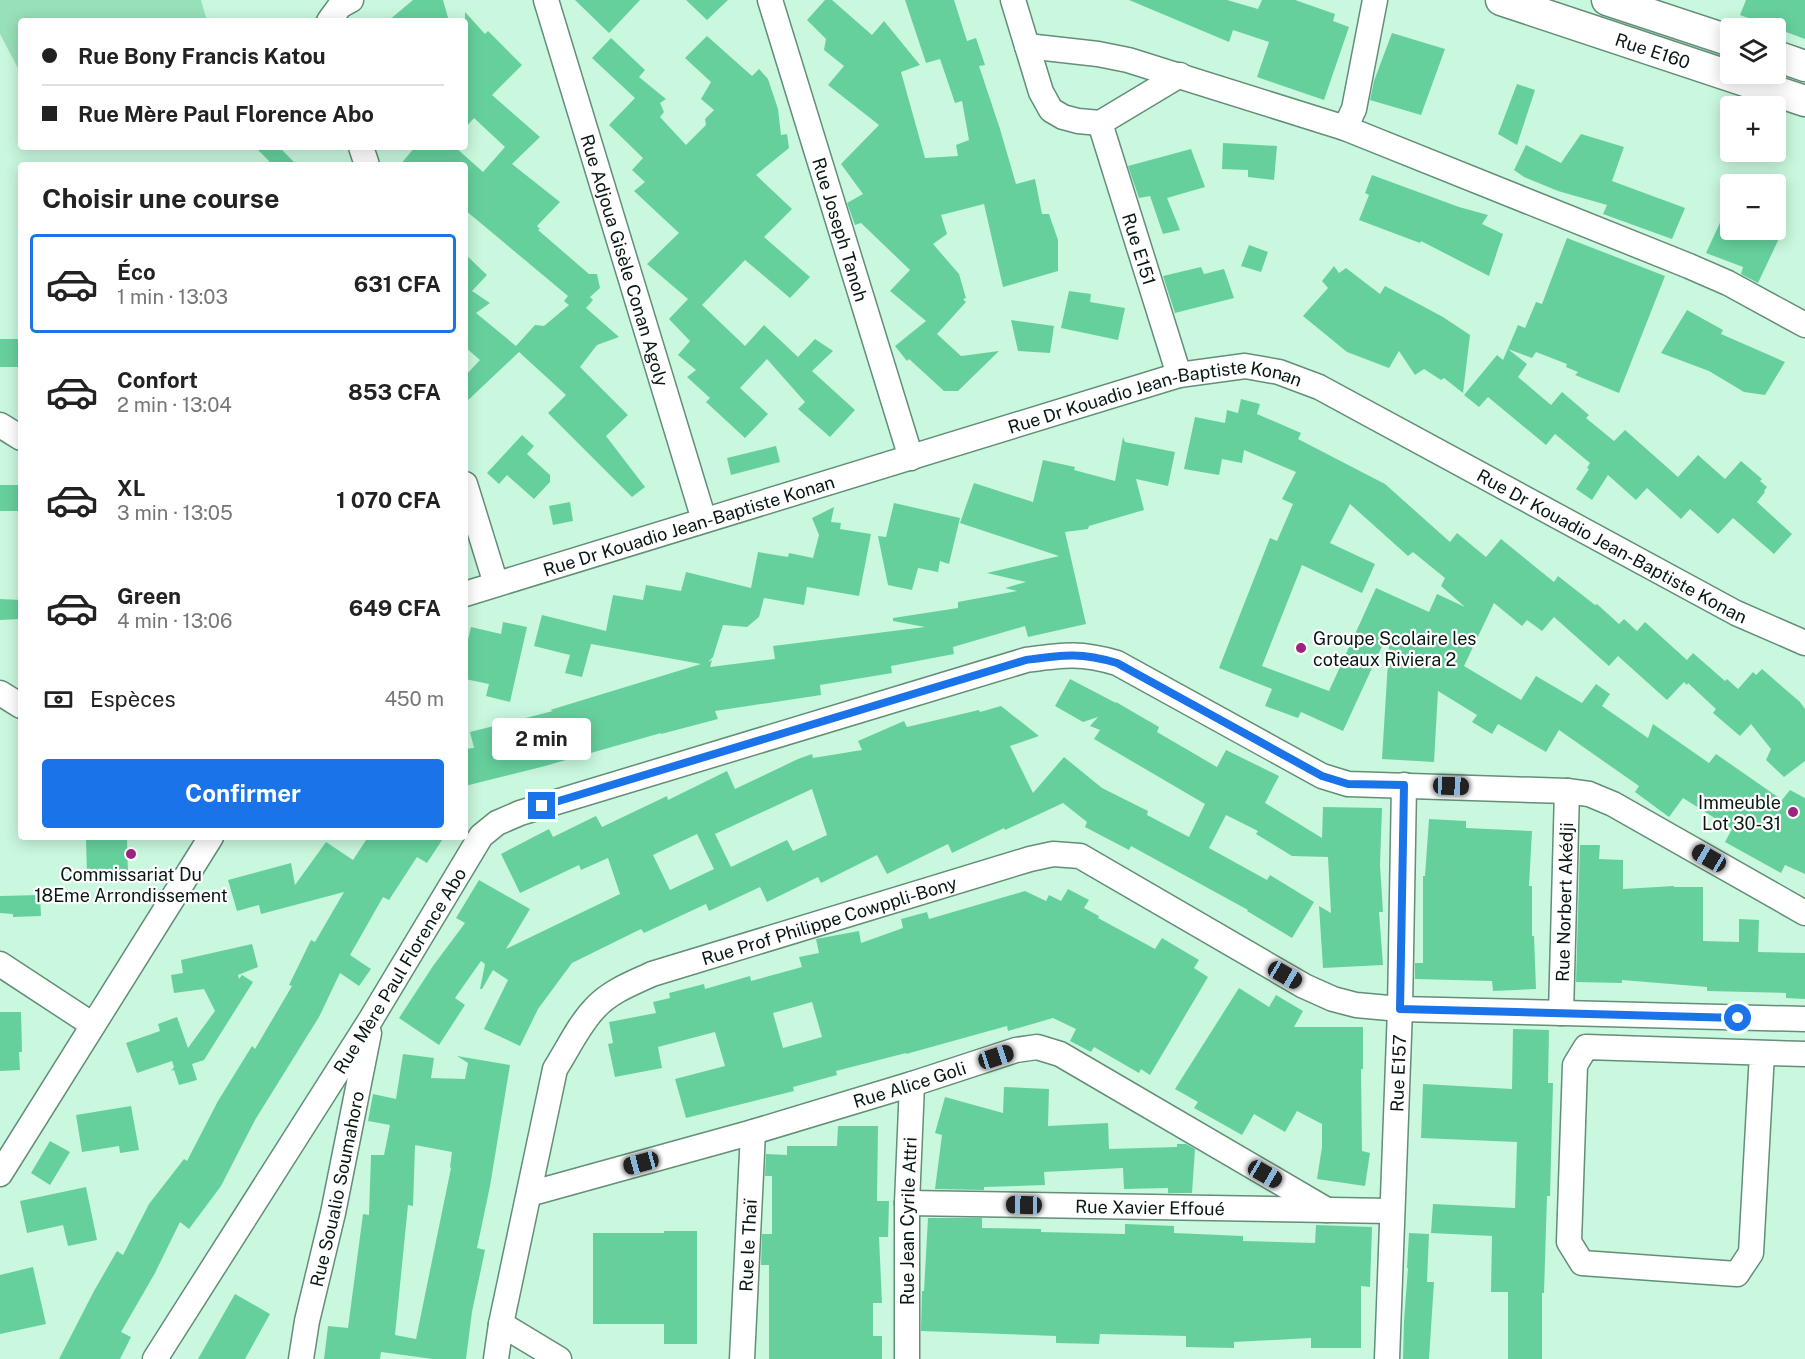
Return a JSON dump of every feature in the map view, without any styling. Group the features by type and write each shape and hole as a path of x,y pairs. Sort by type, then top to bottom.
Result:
{"street":[{"path":"331,18 340,6 351,0"},
{"name":"Rue Adjoua Gisèle Conan Agoly","path":"546,0 704,520"},
{"name":"Rue Joseph Tanoh","path":"770,0 911,458"},
{"path":"1013,0 1041,92 1051,110 1063,117 1100,123 1180,75"},
{"path":"1345,128 1354,109 1376,0"},
{"name":"Rue E160","path":"1502,0 1805,101"},
{"name":"Rue E160","path":"1607,0 1720,37"},
{"path":"1027,46 1098,54 1128,60 1345,128 1728,283 1805,325"},
{"path":"1786,59 1805,66"},
{"name":"Rue E151","path":"1100,123 1179,375"},
{"name":"Rue Dr Kouadio Jean-Baptiste Konan","path":"468,593 1179,375 1245,366 1279,372 1319,387 1736,612 1805,643"},
{"path":"0,425 18,436"},
{"path":"468,494 496,584"},
{"name":"Rue Mère Paul Florence Abo","path":"155,1359 372,1019 481,836 497,823 520,813 1026,660 1072,654 1095,656 1117,663 1322,776 1348,784 1567,791 1589,794 1613,804 1805,913"},
{"path":"0,693 18,704"},
{"name":"Rue E157","path":"1387,1359 1400,1009 1404,785"},
{"name":"Rue Norbert Akédji","path":"1561,1013 1567,791"},
{"path":"0,1174 209,840"},
{"name":"Rue Prof Philippe Cowppli-Bony","path":"496,1359 501,1323 555,1070 596,1006 620,988 652,974 1030,859 1053,854 1080,856 1304,986 1333,999 1356,1005 1400,1009 1805,1019"},
{"path":"0,964 93,1025"},
{"name":"Rue Soualio Soumahoro","path":"301,1359 307,1321 333,1213 372,1019"},
{"name":"Rue Alice Goli","path":"529,1194 753,1132 1028,1047 1047,1049 1060,1054 1327,1210"},
{"path":"1762,1053 1751,1253 1737,1274 1582,1263 1569,1242 1575,1065 1586,1047 1805,1054"},
{"name":"Rue Jean Cyrile Attri","path":"907,1359 907,1203 912,1084"},
{"name":"Rue le Thaï","path":"742,1359 753,1132"},
{"name":"Rue Xavier Effoué","path":"907,1203 1391,1211"},
{"path":"501,1323 559,1359"}],"green space":[{"path":"0,0 201,0 206,18 18,18 18,68 0,34"}],"building":[{"path":"413,0 443,0 448,18 392,18"},
{"path":"575,0 640,0 609,33"},
{"path":"686,0 728,0 707,20"},
{"path":"825,0 832,0 872,35 884,21 920,65 901,72 925,158 958,156 956,145 969,140 962,101 955,103 940,59 926,63 905,0 954,0 967,41 976,38 985,65 979,66 1016,184 1035,179 1042,214 1049,214 1058,240 1058,271 1003,287 984,204 941,215 947,234 933,244 959,274 966,298 963,299 966,302 937,334 961,356 999,351 958,391 944,391 909,359 907,361 895,346 926,321 890,291 910,270 861,223 855,225 847,203 863,194 841,164 879,125 828,85 844,66 824,50 826,39 807,20"},
{"path":"1129,0 1227,0 1258,9 1262,0 1295,0 1335,14 1333,21 1349,27 1324,100 1257,77 1269,42 1233,30 1229,42"},
{"path":"1746,0 1805,0 1805,39 1786,32 1786,18 1748,18 1740,15"},
{"path":"465,12 485,34 488,31 522,65 492,95 540,137 512,164 560,202 537,226 540,229 538,230 589,274 597,274 600,288 590,297 593,300 586,308 619,337 597,345 580,367 628,415 606,436 645,487 632,497 548,413 566,395 519,352 468,400 468,373 480,360 468,350 468,257 487,275 472,291 490,303 476,313 516,346 535,325 544,326 569,305 564,301 568,296 468,213 468,162 402,162 412,150 458,150 483,172 505,147 474,118 468,125 468,18 465,18"},
{"path":"1392,33 1445,49 1421,115 1370,100 1374,81"},
{"path":"707,36 752,76 759,69 768,79 778,109 781,135 787,134 789,148 756,175 792,209 764,237 810,277 790,298 745,260 702,305 745,346 764,325 798,357 815,339 833,351 812,371 855,410 830,437 798,409 805,402 767,359 740,388 768,414 745,438 706,402 710,398 687,377 696,370 678,355 690,341 669,319 688,299 647,264 679,233 634,191 645,182 632,170 643,158 609,125 635,98 592,58 611,38 645,70 639,77 666,99 660,103 664,112 660,117 686,145 706,125 705,119 714,110 701,99 711,82 685,58"},
{"path":"1517,84 1535,90 1517,145 1498,134"},
{"path":"1581,134 1624,147 1612,181 1685,208 1672,239 1603,214 1607,205 1558,191 1524,177 1514,170 1526,145 1561,163"},
{"path":"1223,143 1277,146 1274,180 1248,177 1248,170 1222,169"},
{"path":"1191,149 1205,187 1167,198 1180,230 1163,234 1150,196 1139,198 1128,166"},
{"path":"258,150 282,150 294,162 270,162"},
{"path":"1372,175 1459,207 1488,215 1482,224 1503,234 1489,276 1421,241 1420,243 1359,220 1369,195 1365,193"},
{"path":"1720,223 1720,240 1778,240 1758,283 1741,274 1743,267 1706,253"},
{"path":"1567,238 1665,276 1619,393 1575,375 1578,372 1566,367 1567,364 1536,352 1532,358 1508,349 1527,364 1518,377 1551,405 1562,392 1589,415 1586,418 1614,441 1625,430 1678,477 1698,455 1725,479 1741,461 1762,479 1760,481 1767,487 1757,502 1792,534 1774,554 1733,518 1718,534 1690,509 1681,519 1647,488 1636,500 1608,475 1592,500 1576,489 1589,469 1587,468 1590,463 1555,434 1546,445 1488,397 1479,407 1464,395 1497,355 1503,360 1518,325 1525,328 1536,302 1542,304"},
{"path":"1249,245 1268,252 1261,272 1241,266"},
{"path":"1334,266 1339,273 1346,268 1380,294 1385,286 1443,317 1470,335 1463,393 1444,378 1441,380 1424,369 1415,375 1399,351 1389,368 1347,352 1303,316 1328,288 1322,281"},
{"path":"1201,267 1204,274 1224,269 1234,298 1175,313 1163,276"},
{"path":"1069,291 1091,294 1090,302 1125,308 1118,340 1061,328"},
{"path":"1687,310 1723,330 1721,334 1785,362 1765,395 1744,392 1709,371 1661,353"},
{"path":"1011,320 1054,326 1050,353 1018,351"},
{"path":"0,339 18,339 18,367 0,367"},
{"path":"1241,399 1260,404 1257,414 1301,433 1298,439 1385,484 1450,542 1457,533 1486,557 1501,539 1554,582 1558,576 1595,605 1597,604 1619,624 1624,619 1637,631 1645,622 1687,660 1693,653 1725,681 1727,679 1738,689 1753,672 1756,675 1762,669 1805,709 1805,761 1784,777 1766,760 1771,749 1751,724 1740,736 1713,713 1716,709 1688,683 1687,685 1684,682 1667,700 1618,656 1609,666 1554,617 1542,631 1527,620 1522,626 1494,603 1464,666 1521,700 1536,676 1582,703 1596,684 1610,694 1602,706 1648,738 1653,724 1709,763 1716,754 1782,800 1790,790 1805,798 1805,874 1785,865 1781,873 1725,842 1732,829 1683,798 1669,817 1635,792 1639,786 1559,730 1546,752 1498,724 1492,734 1472,722 1477,715 1438,691 1434,762 1382,759 1390,629 1343,731 1301,712 1298,718 1265,706 1272,689 1219,668 1270,538 1277,541 1293,504 1282,499 1296,472 1244,450 1242,463 1222,459 1219,475 1184,469 1195,417 1225,423 1227,410 1238,413","holes":["1350,504 1408,556 1413,552 1445,578 1441,586 1465,607 1437,594 1429,612 1376,588 1329,691 1262,666 1302,565 1362,593 1375,564 1330,543"]},
{"path":"522,435 534,446 527,454 550,475 550,482 534,499 507,475 499,484 487,473"},
{"path":"1123,437 1125,442 1175,452 1168,486 1136,479 1144,510 1089,526 1088,529 1065,532 1086,624 1028,637 1025,626 953,647 954,654 891,666 892,673 820,685 821,695 715,711 718,719 468,785 468,749 474,748 470,732 553,711 550,710 701,664 591,644 582,677 565,673 570,655 534,646 542,615 606,631 613,595 643,600 646,585 681,591 686,572 751,588 758,552 788,557 789,553 813,558 819,535 812,518 834,507 831,522 841,523 840,529 871,534 859,596 807,587 804,605 764,598 759,617 747,627 723,625 713,657 708,662 712,660 710,667 775,659 773,646 925,627 893,621 893,618 958,608 958,602 1017,591 1005,588 1026,582 987,573 1059,556 960,523 974,483 1033,502 1043,460 1075,467 1074,470 1115,481"},
{"path":"776,446 780,462 731,475 727,458"},
{"path":"0,485 18,485 18,511 0,511"},
{"path":"570,502 573,521 553,525 549,506"},
{"path":"894,503 960,518 949,564 940,561 938,572 918,568 912,590 888,585 878,536 886,537"},
{"path":"0,599 18,600 18,619 0,620"},
{"path":"503,622 527,627 510,702 486,696 489,684 468,680 468,640 471,627 501,634"},
{"path":"1070,679 1159,727 1157,732 1217,767 1226,750 1279,776 1265,803 1322,838 1323,807 1382,808 1380,865 1383,912 1379,912 1383,965 1323,968 1319,906 1331,913 1328,857 1292,856 1256,834 1258,831 1226,815 1209,848 1267,880 1270,875 1314,902 1292,938 1248,910 1131,846 1129,850 1085,827 1087,822 1063,803 952,853 948,844 887,874 877,855 821,883 818,877 767,902 760,887 709,911 706,904 644,933 641,929 572,963 538,1009 520,1046 484,1029 508,980 493,970 480,989 485,964 481,961 455,998 465,1005 439,1045 399,1018 465,923 456,918 479,880 530,909 506,949 620,894 608,858 581,870 579,865 520,893 501,854 549,829 553,837 596,816 602,827 667,796 668,800 727,771 735,789 812,754 813,758 862,750 858,741 904,721 907,727 1001,706 1039,736 1010,746 1033,793 1064,757 1102,788 1148,811 1147,815 1189,837 1205,804 1094,739 1100,730 1090,726 1098,717 1083,722 1055,706","holes":["812,789 827,835 793,851 787,840 731,867 715,834","697,834 714,869 670,890 653,855"]},
{"path":"1429,819 1466,821 1466,828 1532,831 1529,886 1532,886 1532,936 1534,936 1536,989 1493,991 1492,981 1415,979 1415,963 1423,963 1423,876 1425,876"},
{"path":"86,840 127,840 128,875 87,876"},
{"path":"366,840 442,840 427,863 417,857 389,900 383,897 350,955 371,969 359,986 340,973 319,1017 255,1120 221,1186 189,1229 180,1222 155,1273 121,1332 131,1337 120,1359 59,1359 117,1251 123,1255 149,1204 184,1159 187,1161 218,1101 252,1046 255,1049 292,986 289,985 311,940 315,942 344,892 261,914 259,905 237,911 228,880 291,863 295,885 326,842 353,860"},
{"path":"1580,845 1600,845 1599,859 1623,860 1623,889 1703,887 1703,941 1739,942 1739,919 1759,920 1758,952 1805,953 1805,999 1786,998 1786,993 1707,991 1707,987 1622,980 1622,983 1576,982"},
{"path":"1068,889 1089,900 1084,908 1099,916 1098,918 1155,949 1162,938 1199,960 1194,968 1208,977 1150,1075 1141,1069 1139,1073 1094,1047 1091,1052 1070,1041 1076,1029 1053,1018 1008,1031 1007,1026 836,1071 837,1075 793,1087 794,1091 686,1118 675,1079 725,1066 715,1032 658,1047 662,1068 615,1077 608,1044 613,1043 609,1022 656,1013 653,1002 670,998 669,993 704,984 705,989 750,976 751,981 802,967 799,957 819,953 816,939 859,931 861,943 903,928 901,919 927,912 929,919 1025,891 1046,901 1049,895 1061,901","holes":["812,1002 822,1037 783,1048 773,1013"]},
{"path":"40,895 41,916 13,917 13,914 0,913 0,896"},
{"path":"252,944 258,967 238,975 239,979 242,975 253,982 204,1060 192,1064 197,1080 179,1085 174,1070 171,1071 174,1067 172,1061 137,1073 126,1043 160,1031 158,1024 177,1017 188,1048 215,1011 204,989 174,993 171,975 183,973 181,960"},
{"path":"1239,988 1269,1007 1276,995 1303,1011 1294,1027 1363,1027 1362,1151 1370,1153 1365,1186 1317,1179 1322,1147 1322,1124 1297,1111 1285,1132 1254,1114 1242,1135 1194,1108 1198,1102 1175,1089"},
{"path":"0,1012 21,1012 20,1070 0,1071"},
{"path":"1513,1029 1549,1030 1548,1083 1553,1083 1550,1196 1547,1196 1544,1293 1542,1293 1542,1359 1508,1359 1508,1292 1491,1292 1492,1236 1431,1233 1433,1204 1515,1208 1517,1142 1421,1138 1423,1084 1512,1089"},
{"path":"403,1054 434,1058 431,1078 465,1079 468,1063 457,1056 510,1065 477,1248 485,1250 472,1312 466,1359 433,1359 381,1352 380,1359 324,1359 328,1326 348,1328 363,1214 369,1215 371,1155 384,1155 390,1125 368,1121 373,1094 396,1099","holes":["415,1145 452,1152 451,1168 416,1339 395,1335 408,1205 413,1206"]},
{"path":"1004,1087 1049,1089 1048,1126 1108,1123 1109,1149 1177,1147 1177,1144 1186,1144 1195,1149 1192,1193 1168,1193 1168,1188 1124,1189 1123,1168 1044,1172 1045,1185 984,1187 984,1190 935,1189 942,1135 935,1133 945,1097 1003,1113"},
{"path":"131,1106 139,1150 120,1153 119,1146 82,1152 76,1115"},
{"path":"838,1126 878,1126 877,1201 889,1201 888,1237 879,1237 882,1303 873,1303 873,1336 882,1336 882,1359 769,1359 769,1265 761,1265 762,1234 772,1234 772,1176 765,1176 766,1154 787,1155 787,1146 837,1146"},
{"path":"50,1141 70,1152 50,1185 31,1173"},
{"path":"86,1187 97,1240 68,1246 63,1225 27,1233 20,1201"},
{"path":"928,1218 982,1218 982,1228 1041,1229 1041,1232 1125,1234 1125,1224 1174,1226 1174,1233 1243,1236 1243,1241 1315,1243 1316,1225 1372,1227 1370,1287 1361,1286 1361,1348 1311,1348 1311,1338 1234,1342 1234,1348 1186,1347 1186,1336 1100,1334 1099,1344 1056,1343 1056,1336 921,1331"},
{"path":"664,1231 697,1231 697,1344 664,1344 664,1324 593,1324 593,1233 664,1233"},
{"path":"1409,1233 1429,1234 1427,1282 1434,1282 1429,1359 1403,1359"},
{"path":"33,1267 46,1324 0,1334 0,1275"},
{"path":"235,1294 270,1314 245,1359 198,1359"}],"place":[{"name":"Groupe Scolaire les coteaux Riviera 2","path":"1301,648"},
{"name":"Immeuble Lot 30-31","path":"1793,812"},
{"name":"Commissariat Du 18Eme Arrondissement","path":"131,854"}],"route":[{"path":"542,806 1026,660 1072,654 1095,656 1117,663 1322,776 1348,784 1404,785 1400,1009 1738,1018"}]}
